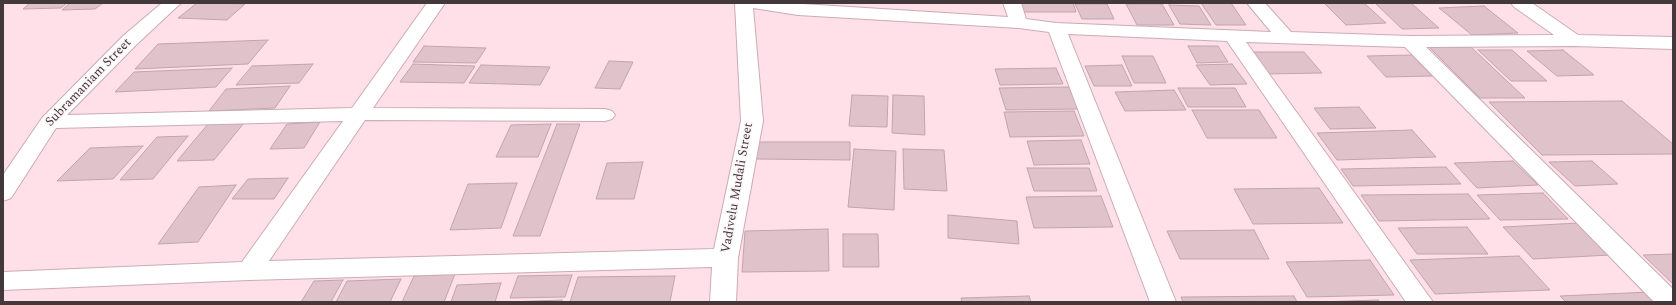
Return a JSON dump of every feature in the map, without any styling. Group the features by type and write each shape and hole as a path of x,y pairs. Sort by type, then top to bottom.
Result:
{"street":[{"name":"Subramaniam Street","path":"3,192 49,122 130,40 172,3"},
{"path":"249,271 436,3"},
{"name":"Vadivelu Mudali Street","path":"723,302 725,258 752,121 744,3"},
{"path":"755,3 798,10 1019,23 1056,28 1127,32 1410,42 1574,40 1673,43"},
{"path":"1012,3 1019,23"},
{"path":"1256,3 1285,37"},
{"path":"1520,3 1574,40"},
{"path":"1056,28 1162,302"},
{"path":"1233,36 1420,302"},
{"path":"1410,42 1670,302"},
{"path":"49,122 358,114 605,115"},
{"path":"3,281 249,271 725,258"}],"building":[{"path":"30,3 67,3 61,8 23,9"},
{"path":"70,3 103,3 95,9 62,10"},
{"path":"197,3 245,4 227,20 178,18"},
{"path":"1018,3 1073,3 1076,12 1021,12"},
{"path":"1201,3 1231,3 1246,25 1216,25"},
{"path":"1324,3 1364,3 1386,23 1346,25"},
{"path":"1375,3 1411,3 1439,28 1402,29"},
{"path":"1075,4 1107,4 1114,19 1082,19"},
{"path":"1126,4 1162,4 1174,25 1137,25"},
{"path":"1169,5 1199,6 1211,25 1180,24"},
{"path":"1484,6 1518,33 1472,35 1439,8"},
{"path":"268,40 248,64 135,69 158,44"},
{"path":"424,46 486,48 476,63 413,62"},
{"path":"1188,46 1218,46 1228,62 1197,63"},
{"path":"1429,47 1471,47 1525,98 1480,98"},
{"path":"1478,50 1512,50 1547,81 1511,81"},
{"path":"1563,50 1594,75 1557,76 1527,51"},
{"path":"1251,52 1304,52 1322,73 1266,74"},
{"path":"1412,55 1432,76 1386,77 1367,56"},
{"path":"1122,56 1153,56 1166,83 1134,83"},
{"path":"609,61 633,62 620,89 595,88"},
{"path":"313,64 299,83 236,85 252,66"},
{"path":"413,64 475,66 464,83 400,82"},
{"path":"1232,64 1247,84 1210,85 1196,65"},
{"path":"481,65 550,67 540,85 469,83"},
{"path":"1122,65 1132,86 1094,86 1085,66"},
{"path":"232,68 216,87 115,92 134,72"},
{"path":"1056,68 1063,84 1000,85 995,69"},
{"path":"290,86 275,108 209,111 226,89"},
{"path":"1069,87 1078,109 1006,110 999,88"},
{"path":"1178,88 1235,88 1246,107 1188,107"},
{"path":"1174,90 1186,110 1125,111 1115,92"},
{"path":"852,95 888,96 887,127 849,126"},
{"path":"893,95 924,96 925,135 892,133"},
{"path":"1622,101 1673,144 1673,154 1542,155 1489,102"},
{"path":"1359,107 1376,128 1330,129 1314,108"},
{"path":"1192,110 1259,110 1277,138 1207,138"},
{"path":"1074,111 1084,136 1010,137 1004,112"},
{"path":"320,122 304,148 270,149 287,124"},
{"path":"244,123 214,160 177,161 208,124"},
{"path":"551,124 538,157 496,157 511,125"},
{"path":"557,124 580,124 540,236 513,236"},
{"path":"1412,130 1436,157 1337,160 1317,133"},
{"path":"188,136 153,179 120,180 157,137"},
{"path":"1081,140 1090,164 1034,165 1027,141"},
{"path":"757,142 850,142 850,160 755,159"},
{"path":"143,146 113,179 57,181 90,148"},
{"path":"854,149 896,151 894,210 848,207"},
{"path":"903,149 944,150 947,191 904,189"},
{"path":"1513,161 1538,185 1477,188 1454,163"},
{"path":"1592,161 1618,184 1575,186 1549,162"},
{"path":"643,162 634,199 596,199 607,163"},
{"path":"1446,167 1461,184 1353,186 1341,169"},
{"path":"1027,168 1089,168 1097,191 1034,191"},
{"path":"288,178 274,199 232,199 248,179"},
{"path":"517,183 501,228 450,230 468,184"},
{"path":"236,185 198,242 158,244 199,187"},
{"path":"1319,188 1343,223 1253,224 1234,189"},
{"path":"1543,193 1568,219 1500,220 1477,195"},
{"path":"1468,194 1490,219 1379,221 1361,195"},
{"path":"1101,196 1113,227 1034,228 1026,197"},
{"path":"948,215 1017,221 1019,244 948,238"},
{"path":"1579,223 1611,255 1533,259 1503,227"},
{"path":"1467,227 1488,254 1417,254 1398,228"},
{"path":"828,229 829,271 742,272 745,231"},
{"path":"1254,230 1269,259 1180,259 1167,231"},
{"path":"843,234 878,234 879,267 843,267"},
{"path":"1673,254 1673,284 1643,255"},
{"path":"1519,256 1550,290 1435,294 1410,260"},
{"path":"1370,260 1394,295 1307,297 1286,262"},
{"path":"455,274 444,302 402,302 414,276"},
{"path":"572,275 565,297 510,298 518,276"},
{"path":"675,276 670,302 570,302 578,277"},
{"path":"401,279 390,302 336,302 347,281"},
{"path":"343,280 331,302 301,302 314,281"},
{"path":"501,283 495,302 451,302 457,285"},
{"path":"1650,292 1661,302 1566,302 1560,296"},
{"path":"1029,296 1031,302 962,302 961,298"},
{"path":"1294,296 1297,302 1183,302 1181,297"},
{"path":"562,300 561,302 508,302"},
{"path":"1378,300 1379,302 1319,302"}]}
